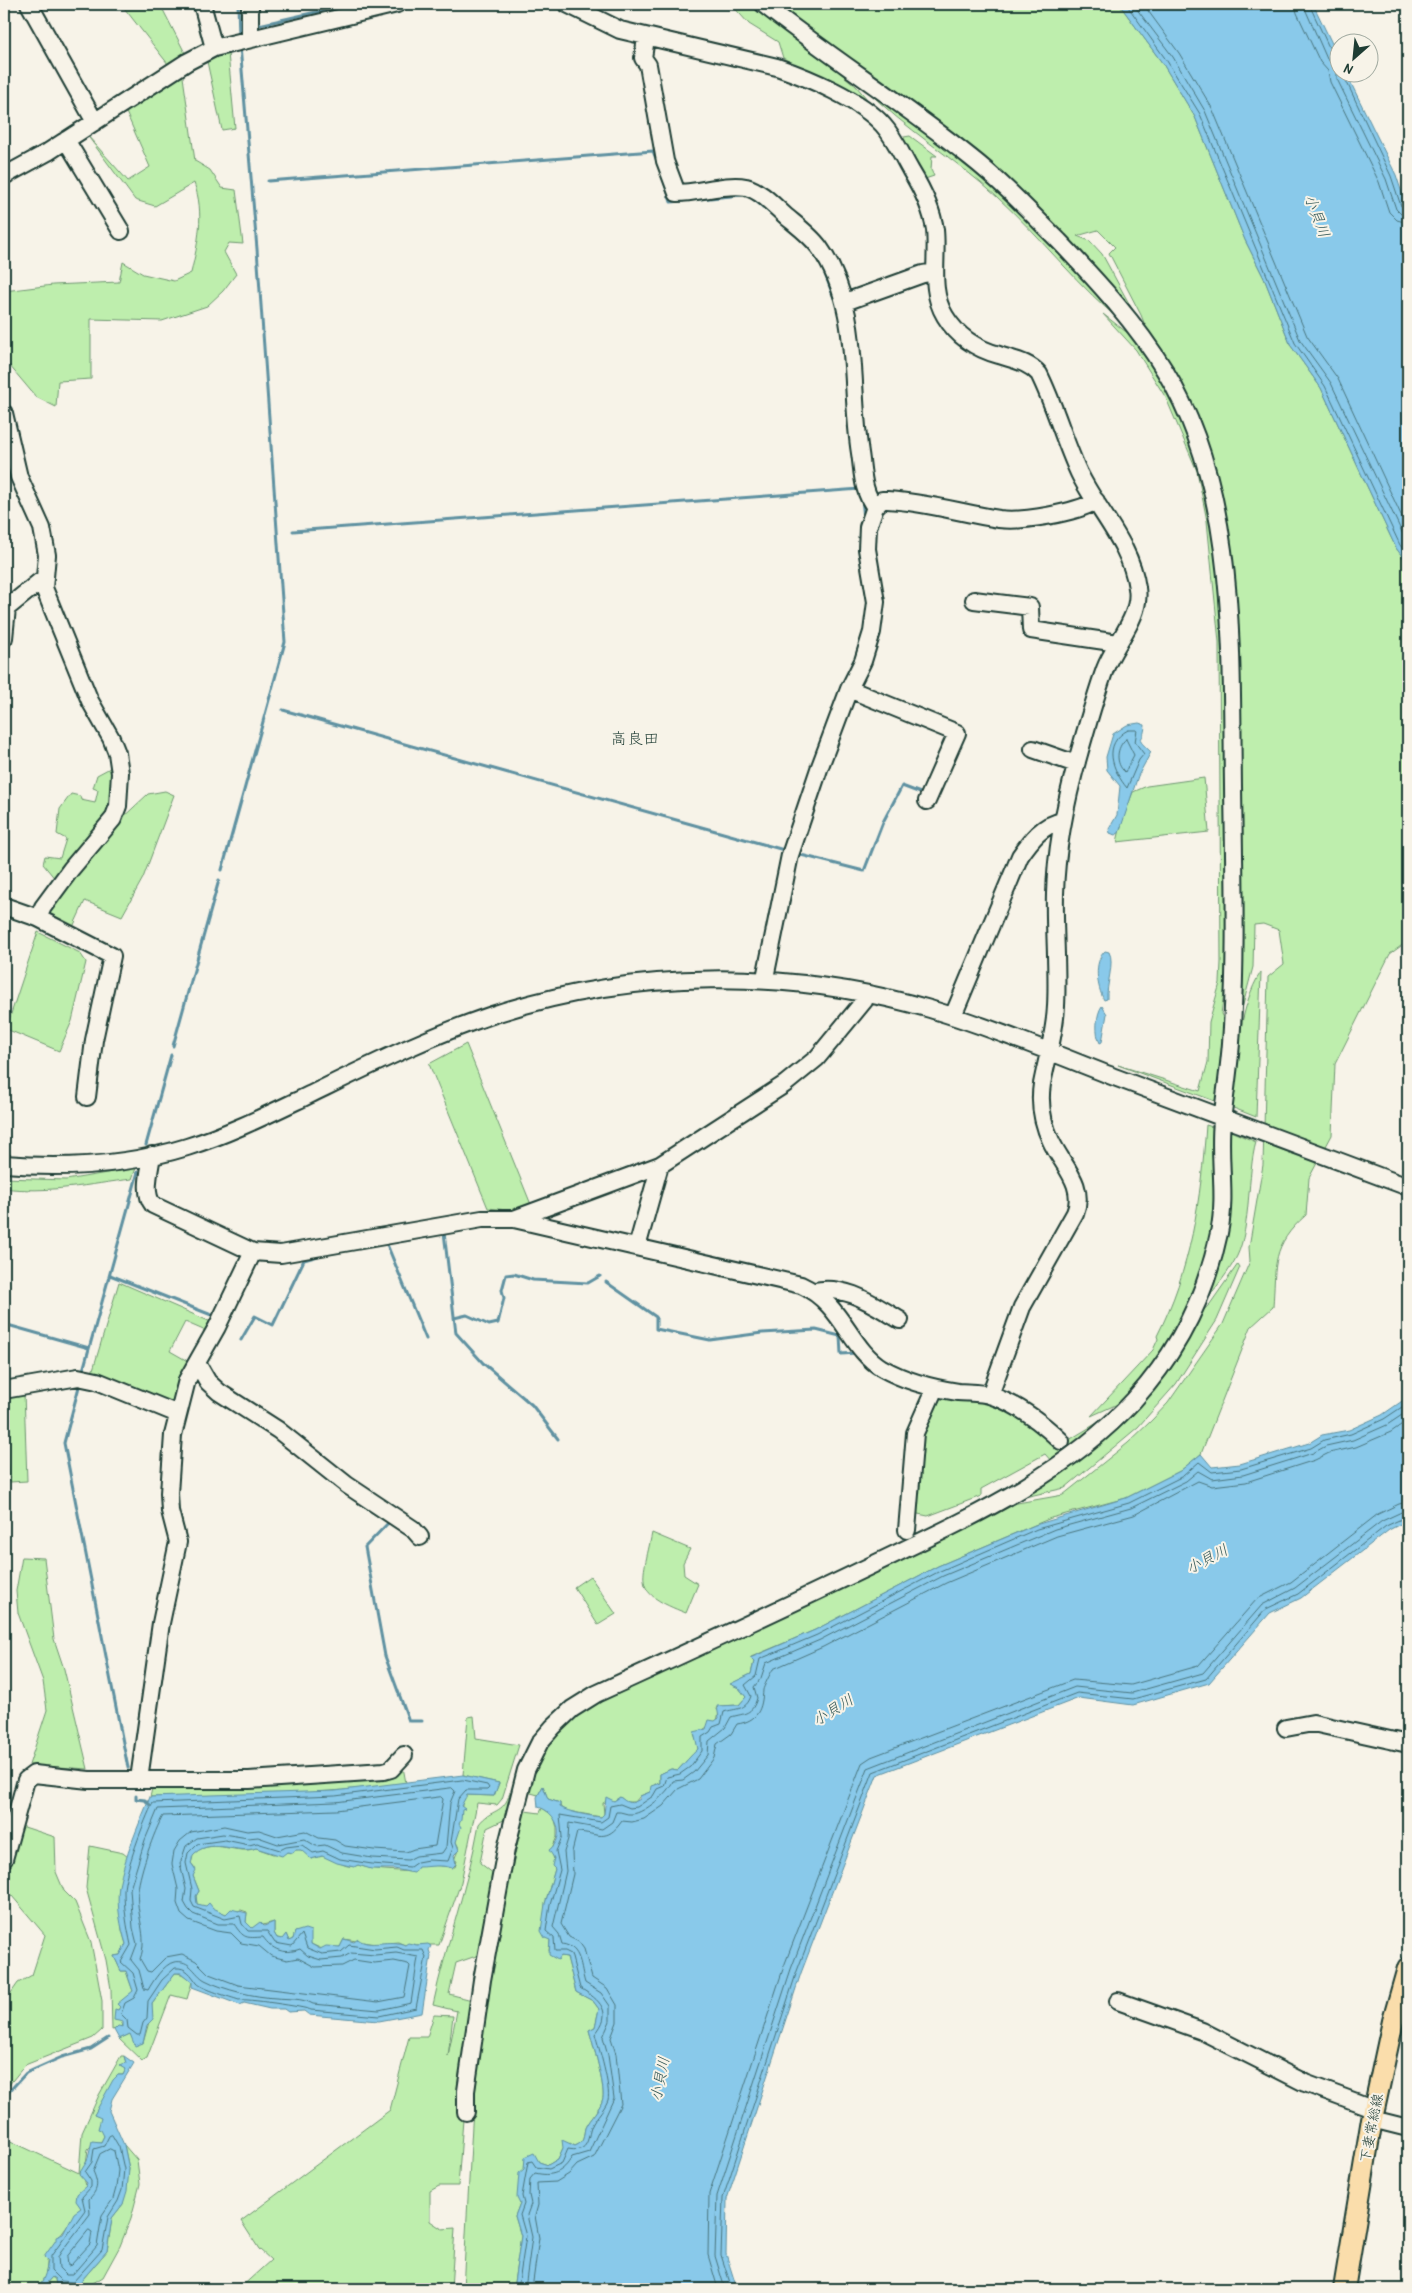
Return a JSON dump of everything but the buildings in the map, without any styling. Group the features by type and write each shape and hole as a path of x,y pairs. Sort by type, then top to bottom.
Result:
{"main road":[{"name":"下妻常総線","path":"1344,2289 1373,2114 1393,2021 1408,1968"}],"street":[{"path":"29,4 95,122"},
{"path":"202,4 214,48"},
{"path":"244,40 250,4"},
{"path":"4,176 95,122 186,62 214,48 397,4"},
{"path":"567,4 620,30 646,38 777,67 802,75 888,122 931,210 935,229 935,272 939,303 945,316 959,333 981,349 1028,365 1039,374 1079,473 1122,544 1138,588 1136,606 1105,667 1076,764 1062,821 1055,892 1056,1006 1050,1052 1042,1088 1042,1112 1051,1142 1077,1186 1079,1200 1075,1213 1022,1308 990,1395"},
{"path":"466,2112 466,2091 482,1980 506,1849 526,1770 540,1742 572,1709 596,1694 786,1606 973,1516 1014,1493 1057,1465 1114,1420 1133,1402 1169,1356 1195,1309 1209,1274 1223,1205 1234,980 1231,667 1224,570 1218,522 1209,476 1195,431 1168,376 1144,339 1081,265 1000,181 763,4"},
{"path":"646,38 643,58 648,65 665,161 678,193 739,187 753,190 760,194 818,246 829,263 845,302 852,335 853,399 862,471 866,496 875,507"},
{"path":"66,140 121,231"},
{"path":"845,302 923,274 935,272"},
{"path":"4,413 20,477 42,528 47,555 44,588 90,700 117,753 121,790 113,819 71,869 43,907 38,918"},
{"path":"767,981 766,973 790,854 849,689 863,661 876,611 867,536 875,507 882,500 917,501 1002,519 1064,514 1096,502"},
{"path":"4,638 7,608 44,578"},
{"path":"974,600 1030,608 1031,630 1118,643"},
{"path":"849,689 957,733 927,801"},
{"path":"1033,749 1076,764"},
{"path":"953,1016 1020,856 1031,840 1045,827 1062,821"},
{"path":"4,906 38,918 112,956 94,1040 87,1097"},
{"path":"4,1164 69,1166 182,1149 214,1138 432,1037 497,1014 577,993 666,981 767,981 867,994 953,1016 1408,1187"},
{"path":"514,1219 660,1165 785,1084 817,1058 864,1001 867,994"},
{"path":"152,1155 148,1185 148,1200 152,1205 253,1252 281,1254 482,1219 514,1219 801,1285 814,1291 833,1309 878,1365 899,1376 935,1388 990,1395 1005,1401 1039,1423 1062,1441"},
{"path":"637,1247 660,1165"},
{"path":"139,1779 162,1623 178,1542 170,1511 169,1492 173,1434 187,1380 217,1327 253,1252"},
{"path":"814,1291 828,1288 856,1295 900,1320"},
{"path":"196,1363 208,1382 219,1392 278,1430 347,1485 413,1529 420,1537"},
{"path":"4,1390 78,1377 97,1381 178,1414"},
{"path":"907,1530 915,1433 935,1388"},
{"path":"1286,1728 1313,1723 1408,1744"},
{"path":"4,1859 20,1797 28,1776 34,1774 89,1780 249,1780 369,1773 391,1769 404,1755"},
{"path":"1118,2001 1202,2031 1305,2083 1408,2128"}],"green space":[{"path":"121,4 160,4 185,53 168,64"},
{"path":"731,4 755,4 831,61 838,71 856,86 884,119 837,87 783,58 778,42 749,24"},
{"path":"768,4 1119,4 1163,64 1195,117 1291,346 1321,388 1396,548 1408,564 1408,941 1390,954 1335,1064 1332,1135 1309,1178 1306,1215 1286,1236 1281,1246 1277,1256 1273,1307 1251,1327 1201,1454 1180,1471 1126,1498 1051,1518 938,1566 815,1630 751,1657 754,1661 751,1674 731,1684 739,1688 746,1697 739,1705 716,1708 719,1712 717,1721 694,1734 698,1750 678,1770 671,1769 660,1774 660,1783 655,1784 650,1792 640,1796 635,1802 626,1802 620,1797 614,1801 609,1800 603,1803 604,1814 601,1817 567,1811 560,1806 560,1803 548,1799 543,1786 538,1795 524,1791 531,1768 567,1719 593,1701 1006,1505 1063,1495 1128,1443 1168,1403 1223,1324 1250,1261 1249,1247 1263,1165 1268,977 1284,964 1279,930 1263,924 1254,925 1253,967 1238,1024 1222,522 1141,315 1109,253 1115,247 1098,230 1077,236 1090,241 1102,254 1138,320 1025,201"},
{"path":"228,53 235,128 222,130 206,57"},
{"path":"182,70 195,161 210,170 222,188 236,190 243,244 229,243 224,252 236,274 223,291 207,306 162,321 91,319 91,379 58,381 56,407 36,397 4,359 4,291 53,285 119,282 123,262 143,274 174,281 191,273 198,239 200,217 194,183 155,206 135,200 87,135 128,181 150,167 125,110"},
{"path":"865,88 998,186 1127,326 1093,296 997,197 896,117"},
{"path":"910,136 937,156 932,156 931,170 934,176 925,179 902,140 904,137"},
{"path":"1103,314 1125,331 1140,339 1175,398 1205,474 1223,588 1228,983 1224,992 1221,1014 1228,1027 1220,1103 1118,1065 1200,1091 1208,1062 1209,1022 1220,983 1221,962 1219,642 1207,521 1197,471 1166,398 1136,350"},
{"path":"110,768 113,771 110,814 56,880 43,864 45,856 60,858 66,839 57,834 60,809 71,794 80,796 81,800 95,803 98,790 93,788 97,775"},
{"path":"1204,778 1209,832 1117,842 1122,821 1133,792 1147,786"},
{"path":"165,791 174,795 143,878 122,916 85,901 73,927 47,914 119,821 148,794"},
{"path":"38,932 80,953 86,962 72,1021 59,1051 6,1029"},
{"path":"1261,972 1256,1117 1231,1107 1236,1056 1243,1019 1254,986"},
{"path":"466,1044 532,1207 517,1211 488,1208 429,1064"},
{"path":"1206,1125 1216,1128 1215,1222 1208,1257 1186,1318 1131,1398 1091,1416 1153,1350 1158,1339 1157,1336 1169,1311 1178,1285 1192,1234 1201,1180"},
{"path":"1228,1130 1256,1142 1251,1169 1247,1216 1237,1256 1227,1273 1206,1300"},
{"path":"136,1168 132,1179 52,1189 20,1190 4,1188 4,1178 66,1180"},
{"path":"1238,1264 1240,1267 1217,1320 1176,1384 1138,1427 1065,1488 1016,1499 1080,1454 1193,1320 1210,1304"},
{"path":"119,1282 211,1322 208,1332 185,1322 170,1351 191,1363 173,1400 172,1406 92,1373"},
{"path":"24,1392 27,1481 10,1482 4,1437 4,1399"},
{"path":"937,1392 990,1402 1037,1429 1049,1438 1054,1449 1122,1408 1052,1462 1045,1454 981,1489 981,1496 928,1516 913,1513 921,1441"},
{"path":"652,1533 690,1549 683,1563 684,1575 698,1584 686,1613 668,1606 648,1592 644,1575"},
{"path":"22,1557 44,1558 54,1639 64,1669 88,1769 29,1765 47,1710 43,1681 18,1613 16,1591"},
{"path":"590,1576 616,1614 598,1625 574,1587"},
{"path":"474,1716 476,1738 519,1745 502,1799 497,1805 477,1803 461,1882 439,1945 405,1945 398,1942 375,1944 344,1939 340,1947 322,1949 311,1944 309,1933 295,1932 293,1939 289,1941 286,1934 283,1939 277,1938 274,1933 274,1922 252,1928 246,1922 247,1912 241,1910 226,1914 197,1904 196,1896 199,1891 193,1876 195,1868 191,1863 194,1853 210,1847 218,1846 241,1850 256,1848 273,1854 291,1853 300,1850 305,1852 311,1859 323,1856 348,1866 358,1865 384,1870 411,1872 419,1866 455,1867 457,1861 454,1860 459,1848 456,1842 463,1799 467,1795 494,1796 499,1783 463,1775 468,1717"},
{"path":"403,1767 406,1783 374,1787 278,1794 150,1797 153,1785"},
{"path":"510,1792 516,1794 510,1817 487,1828 480,1863 494,1874 479,1955 456,1963 449,1994 472,2000 458,2186 439,2186 430,2191 430,2221 442,2229 455,2228 451,2289 239,2289 271,2260 259,2249 241,2221 390,2110 409,2037 427,2037 434,2015 453,2016 448,2056 457,2011 433,2005 438,1982 469,1870 479,1824 488,1815 501,1808"},
{"path":"527,1798 525,1811 540,1813 542,1808 554,1816 557,1828 557,1837 552,1848 555,1869 545,1904 550,1940 549,1951 558,1959 560,1956 567,1957 576,1992 593,2001 599,2009 595,2027 589,2030 601,2075 603,2098 600,2106 587,2124 580,2143 575,2146 570,2143 563,2148 558,2159 548,2165 539,2162 524,2169 520,2203 515,2216 521,2236 513,2289 463,2289 473,2107 493,1958"},
{"path":"18,1825 55,1837 56,1872 64,1891 75,1902 91,1942 102,2001 102,2030 93,2038 25,2065 4,2091 4,2003 18,1983 32,1975 45,1935 12,1896 4,1893"},
{"path":"90,1846 123,1853 128,1857 119,1888 122,1930 126,1944 120,1955 114,1956 121,1971 126,1971 133,1991 118,2010 123,2027 112,2030 111,1989 106,1960 86,1888"},
{"path":"175,1973 186,1977 192,1982 187,1999 171,1995 147,2058 142,2061 119,2039 130,2034 134,2040 143,2043 152,2004"},
{"path":"121,2056 124,2056 126,2063 123,2065 126,2069 123,2075 118,2075 94,2115 101,2117 104,2136 101,2142 96,2142 88,2149 84,2178 86,2186 78,2202 81,2208 48,2252 46,2274 40,2285 35,2289 4,2289 4,2138 79,2173 82,2133 99,2095"},
{"path":"124,2145 137,2160 140,2184 131,2218 120,2246 103,2277 83,2289 41,2289 52,2277 55,2279 56,2285 75,2288 107,2251 112,2218 123,2204 129,2169"}],"water":[{"name":"小貝川","path":"1119,4 1313,4 1330,39 1330,82 1350,82 1396,175 1408,211 1408,564 1396,548 1321,388 1291,346 1195,117 1163,64"},
{"path":"1139,723 1145,725 1141,741 1151,752 1138,776 1119,833 1115,835 1110,833 1109,829 1117,815 1120,786 1107,770 1106,757 1113,734 1127,725"},
{"path":"1105,951 1109,952 1111,956 1111,968 1107,999 1104,1000 1097,975 1099,961"},
{"path":"1102,1006 1107,1014 1102,1042 1100,1043 1097,1035 1097,1024 1098,1014"},
{"name":"小貝川","path":"1408,1397 1408,1520 1389,1530 1301,1598 1270,1613 1209,1683 1133,1705 1079,1698 877,1775 801,1973 727,2199 726,2254 737,2289 513,2289 521,2236 515,2216 520,2203 517,2197 519,2173 524,2169 525,2157 534,2153 539,2162 548,2165 558,2159 563,2148 562,2140 575,2146 580,2143 587,2124 600,2106 603,2098 601,2074 589,2030 595,2027 599,2009 593,2001 576,1992 567,1957 561,1956 558,1960 549,1955 550,1940 545,1938 541,1931 545,1904 555,1869 552,1866 554,1858 549,1850 554,1845 558,1832 557,1825 550,1814 538,1807 537,1797 543,1786 548,1799 560,1803 560,1807 591,1816 601,1817 604,1814 606,1797 614,1801 620,1797 629,1803 637,1801 640,1799 640,1796 650,1792 651,1786 660,1783 660,1774 671,1769 678,1770 698,1749 694,1732 706,1729 709,1720 715,1721 719,1718 717,1706 739,1705 746,1697 739,1688 730,1684 751,1674 754,1662 750,1658 815,1630 938,1566 1035,1525 1126,1498 1180,1471 1201,1454 1212,1467 1240,1464 1309,1443 1322,1435 1349,1430 1382,1415"},
{"path":"463,1775 499,1783 494,1796 467,1795 461,1806 465,1809 462,1810 459,1824 461,1827 456,1842 459,1850 454,1855 456,1864 452,1868 439,1866 418,1867 414,1873 394,1869 371,1869 358,1865 354,1867 337,1863 322,1856 311,1859 301,1850 295,1850 293,1853 287,1852 282,1856 256,1848 249,1850 218,1846 202,1848 193,1855 191,1863 196,1870 193,1876 199,1891 196,1896 197,1904 206,1906 209,1903 213,1908 226,1914 231,1909 247,1913 246,1922 252,1928 260,1922 264,1926 274,1922 274,1933 277,1938 282,1939 286,1934 289,1941 293,1939 295,1932 305,1929 311,1931 311,1944 320,1949 326,1946 340,1947 344,1939 354,1942 358,1939 368,1943 428,1944 431,1946 429,1950 431,1956 422,2013 379,2021 309,2015 304,2011 288,2012 284,2009 270,2009 244,2003 240,2005 192,1987 192,1982 181,1973 175,1973 152,2004 153,2019 147,2025 143,2043 135,2046 130,2034 119,2039 114,2030 118,2026 123,2027 123,2022 114,2020 115,2009 118,2010 120,2007 117,2004 133,1991 126,1971 121,1971 114,1956 120,1955 126,1944 122,1931 118,1900 119,1886 128,1852 150,1797 335,1791"},
{"path":"124,2056 134,2063 112,2099 109,2111 124,2145 129,2169 127,2191 123,2204 112,2218 107,2251 75,2288 56,2285 55,2279 52,2277 41,2289 35,2289 43,2280 45,2273 48,2261 44,2257 56,2240 56,2237 63,2234 74,2213 81,2208 76,2201 77,2194 87,2183 79,2174 87,2161 92,2141 101,2142 104,2136 101,2130 98,2129 101,2118 94,2115 113,2080 118,2075 123,2075 126,2069 119,2065 126,2063"}],"waterway":[{"path":"238,4 239,38"},
{"path":"259,25 351,4"},
{"path":"222,870 285,642 257,249 240,46"},
{"path":"268,181 653,151 658,164"},
{"path":"661,172 671,202 683,201"},
{"path":"699,199 742,195"},
{"path":"751,197 775,217"},
{"path":"822,266 834,298"},
{"path":"900,274 917,267"},
{"path":"293,531 860,489"},
{"path":"862,498 864,519"},
{"path":"283,710 784,850"},
{"path":"797,854 864,871 883,822 902,786 923,794 924,791"},
{"path":"173,1046 219,880"},
{"path":"146,1145 171,1055"},
{"path":"82,1374 138,1172"},
{"path":"444,1232 456,1333 483,1363 532,1405 558,1439"},
{"path":"386,1242 426,1339"},
{"path":"241,1340 255,1316 273,1325 304,1260 318,1256"},
{"path":"454,1318 467,1315 489,1325 498,1323 504,1298 502,1290 506,1275 514,1274 533,1280 588,1283 600,1276"},
{"path":"110,1275 214,1316 215,1314"},
{"path":"606,1282 656,1317 656,1329 710,1340 762,1333 816,1330 840,1336 841,1354 857,1353"},
{"path":"4,1324 89,1348"},
{"path":"80,1383 64,1443 128,1768"},
{"path":"390,1521 365,1547 385,1656 409,1721 422,1721"},
{"path":"136,1796 136,1799 145,1800 150,1805"},
{"path":"4,2097 26,2073 62,2057 91,2049 108,2038"}],"district":[{"name":"高良田","path":"635,738"}]}
